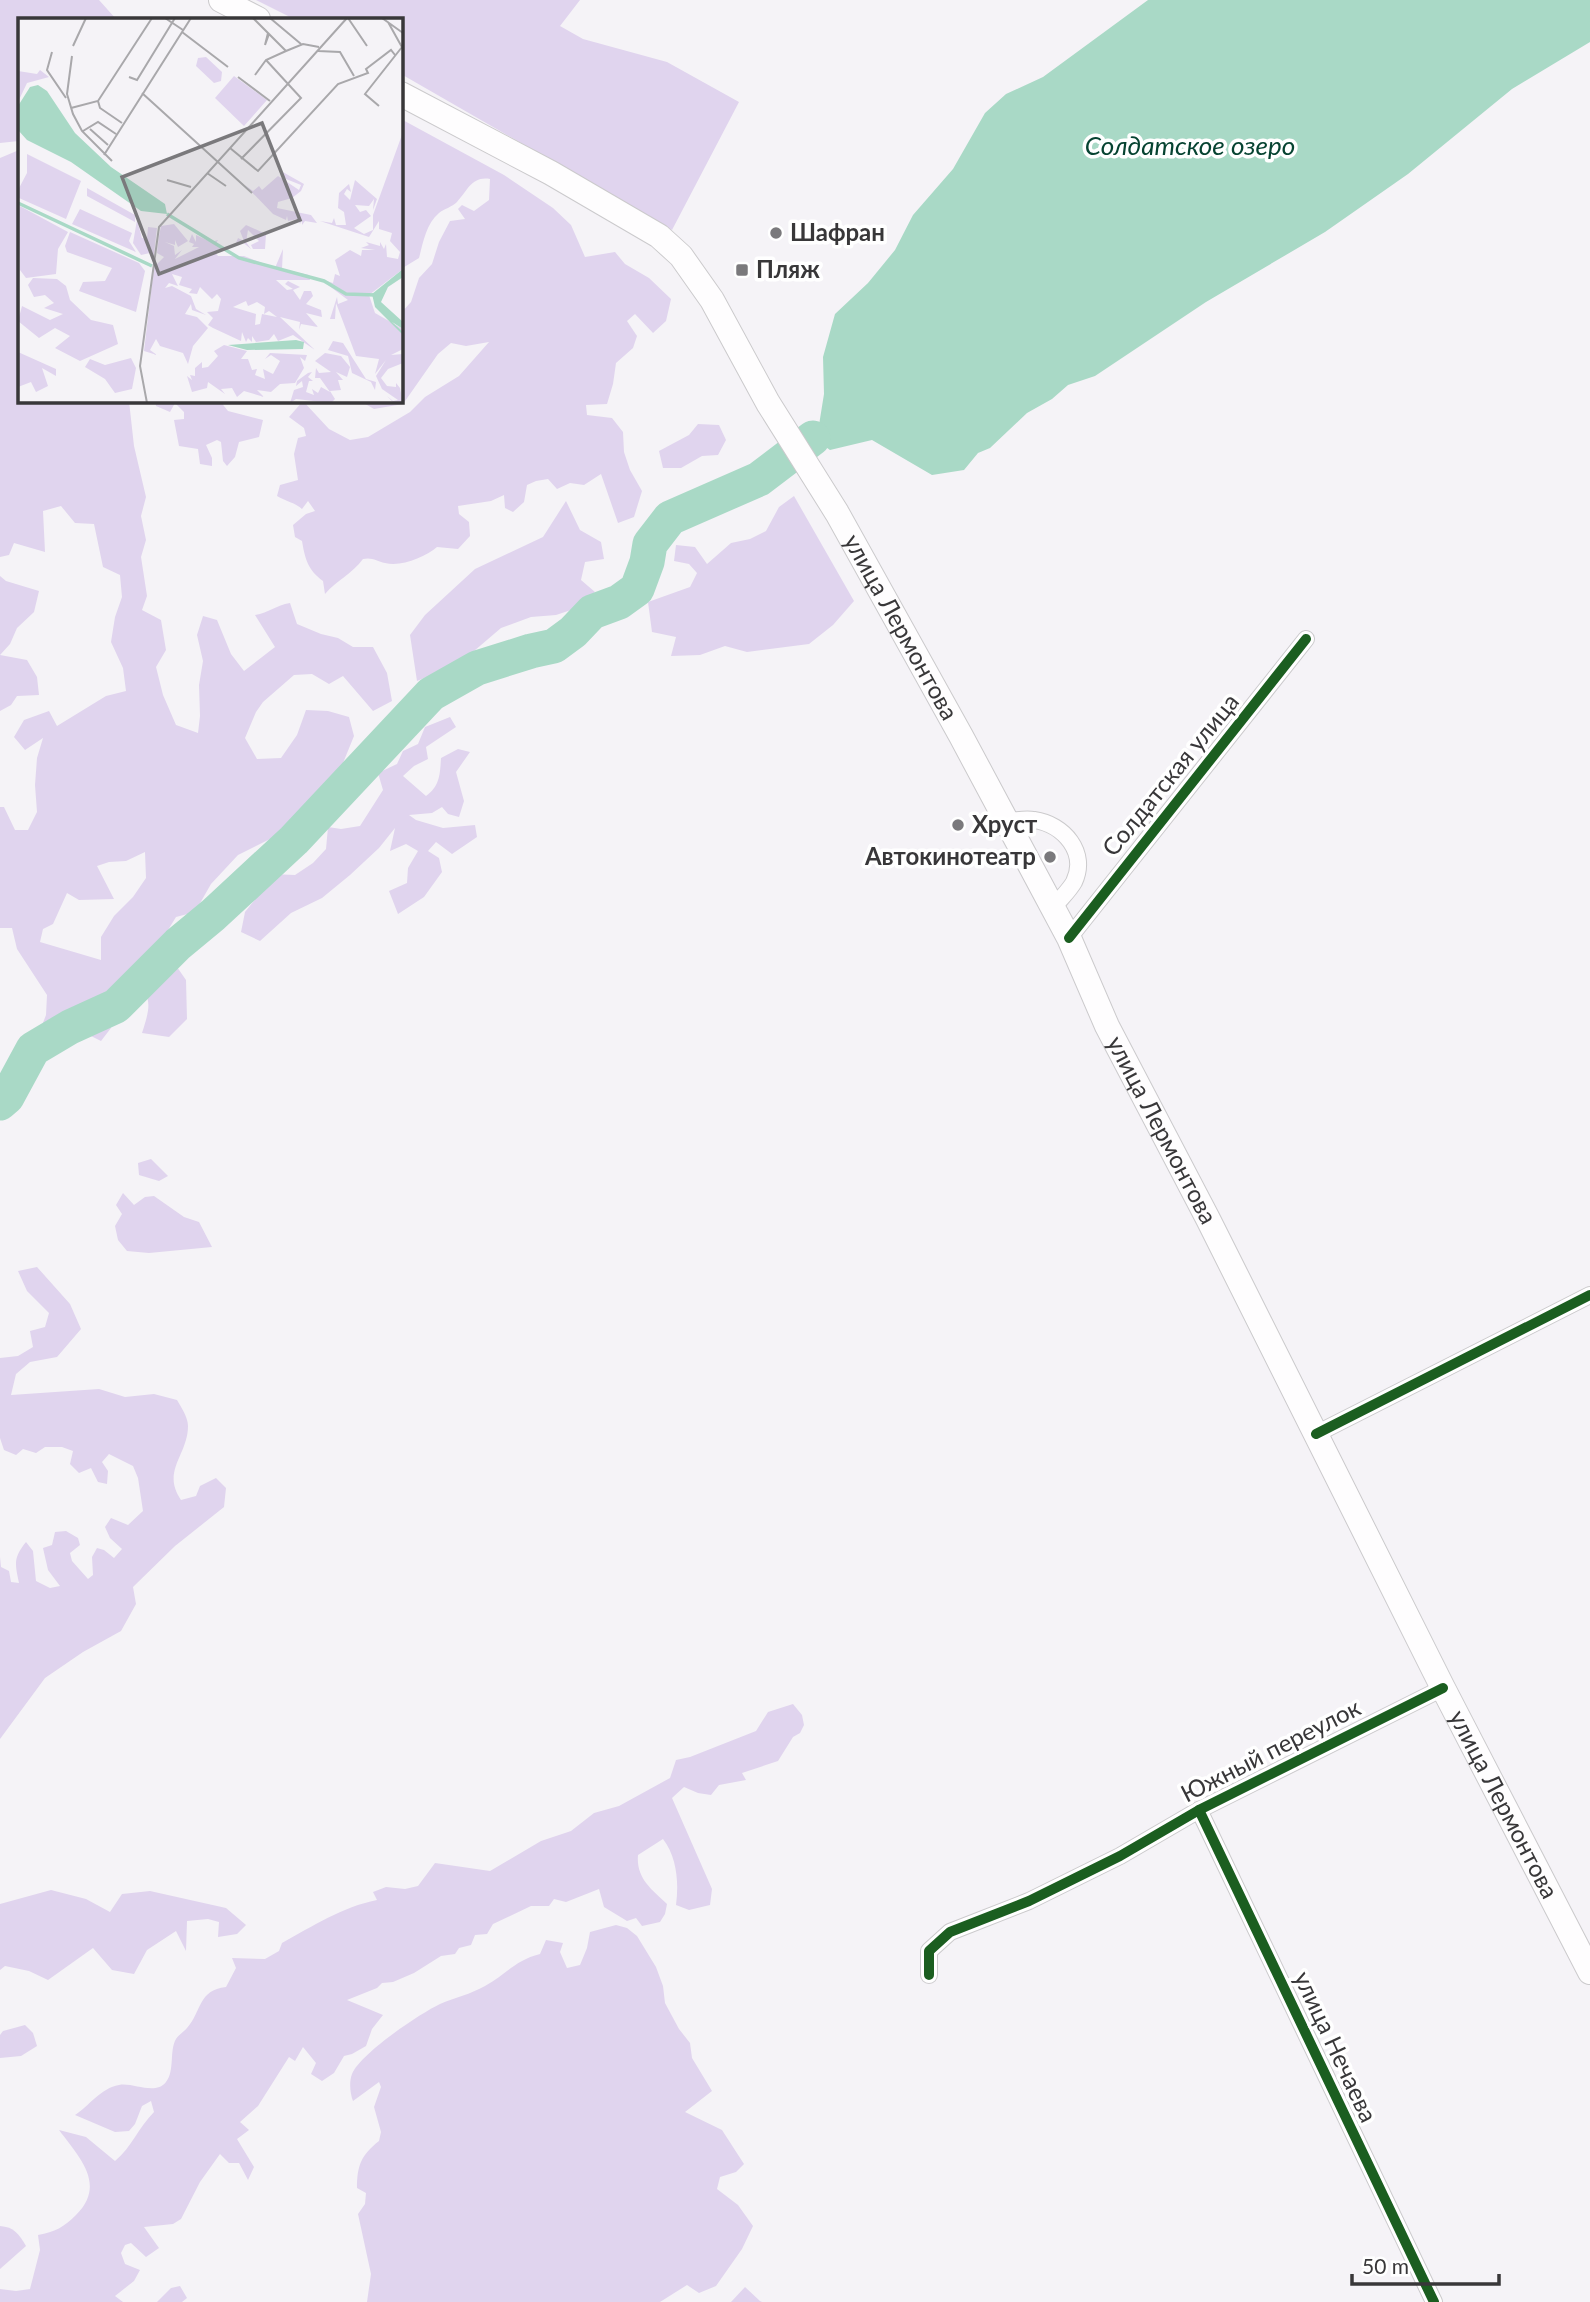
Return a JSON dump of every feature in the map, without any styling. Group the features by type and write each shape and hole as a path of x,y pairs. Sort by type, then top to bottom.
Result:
{"main road":[{"path":"221,0 256,18"},
{"name":"улица Лермонтова","path":"402,95 551,173 659,236 681,256 712,300 785,432 837,513 1069,938 1107,1026 1208,1219 1443,1688 1590,1972"}],"street":[{"name":"Солдатская улица","path":"1069,938 1306,639"},
{"path":"1007,821 1034,820 1052,825 1071,839 1078,859 1074,882 1053,908"},
{"path":"1316,1434 1590,1295"},
{"name":"Южный переулок","path":"929,1975 929,1951 950,1932 1029,1901 1120,1856 1199,1810 1443,1688"},
{"name":"улица Нечаева","path":"1199,1810 1434,2302"}],"shaded area":[{"path":"0,0 99,0 115,18 18,18 18,141 0,143"},
{"path":"256,0 580,0 560,26 583,39 667,62 739,102 672,230 402,75 402,18 292,18"},
{"path":"402,120 504,175 553,208 571,225 585,257 615,252 625,264 649,278 671,299 666,321 653,333 635,314 627,321 637,336 633,348 616,363 607,404 586,405 587,415 612,418 623,432 624,452 642,491 634,517 618,523 601,474 584,485 570,483 557,489 548,479 536,481 527,485 524,502 513,512 505,508 504,495 491,501 458,506 459,514 469,522 470,536 458,549 437,547 420,558 399,564 363,559 325,594 323,581 308,564 302,541 295,537 293,525 306,514 315,511 308,501 302,509 277,496 280,485 298,480 294,454 298,438 306,436 304,428 289,417 304,402 329,429 350,440 368,437 410,412 425,397 459,376 489,342 466,346 451,343 438,354 403,404 374,409 362,402 402,402 402,312 411,302 419,278 432,264 450,221 465,219 458,209 462,205 474,211 489,200 490,179 475,182 457,202 435,217 426,234 419,258 402,268"},
{"path":"18,150 18,402 129,402 134,446 146,497 141,516 146,540 141,557 147,596 142,610 161,620 166,650 156,667 163,695 176,725 198,733 199,685 203,661 197,635 203,616 217,620 231,654 244,671 275,647 255,615 290,603 297,624 338,638 353,647 373,647 387,673 392,701 373,711 343,676 329,684 312,674 294,675 263,702 256,712 245,738 257,759 281,758 297,735 306,710 328,711 349,717 354,736 343,763 301,815 270,839 238,855 211,884 195,912 176,917 168,930 190,954 177,967 186,980 187,1019 169,1037 142,1033 148,1002 145,990 135,975 120,993 103,1007 111,1028 101,1041 79,1030 57,1042 25,1044 39,1033 46,1015 47,995 17,949 12,928 0,928 0,807 4,807 15,830 28,830 37,812 37,758 43,738 25,750 14,737 24,720 49,711 57,726 106,696 126,691 123,668 111,642 122,597 120,575 103,567 94,524 75,523 61,506 43,511 45,552 14,543 9,555 0,557 0,158","holes":["145,852 146,878 133,897 114,916 101,937 101,960 40,942 43,929 53,924 67,893 79,900 114,899 97,866 126,861"]},
{"path":"155,402 221,402 228,411 263,420 259,437 239,442 235,457 227,466 223,461 221,442 217,440 206,445 212,458 212,466 200,464 198,449 179,446 174,420 184,419 184,412 175,403 170,412 156,406"},
{"path":"698,424 719,425 726,440 718,455 702,456 681,468 663,468 659,451 689,435"},
{"path":"794,496 854,601 833,625 809,644 747,652 725,646 700,655 671,656 676,637 652,632 648,602 690,587 697,573 689,564 674,561 676,545 695,547 707,564 731,543 750,539 766,531 779,507"},
{"path":"566,501 580,530 601,542 604,559 585,562 581,580 595,592 577,608 556,615 531,617 501,628 460,663 417,681 410,635 425,615 475,569 543,537"},
{"path":"0,576 6,581 39,591 34,612 17,628 10,644 0,655"},
{"path":"0,655 27,660 37,677 39,695 17,696 11,705 0,711"},
{"path":"450,717 456,727 426,747 428,759 403,776 426,796 437,784 441,758 458,749 470,752 456,772 464,801 459,817 448,814 442,807 432,813 409,815 416,820 443,828 475,825 477,837 452,854 436,842 428,851 439,858 442,872 424,897 398,914 389,891 407,883 408,868 418,851 406,844 390,851 395,828 379,848 350,875 322,898 291,913 260,941 241,932 245,912 271,874 295,875 313,863 326,849 328,827 341,829 360,826 383,790 378,773 397,764 403,751 418,744 425,727"},
{"path":"151,1159 168,1176 159,1181 139,1175 138,1163"},
{"path":"123,1193 134,1205 145,1197 154,1196 184,1217 199,1222 212,1247 149,1253 127,1251 118,1240 115,1226 122,1214 116,1205"},
{"path":"37,1267 70,1304 81,1329 57,1357 30,1362 16,1374 11,1395 99,1389 125,1397 154,1394 177,1400 188,1426 184,1446 174,1471 176,1490 181,1500 196,1496 200,1486 216,1478 226,1488 224,1507 175,1546 133,1587 136,1604 121,1631 83,1652 45,1678 0,1739 0,1557 1,1567 9,1571 11,1582 19,1583 16,1561 26,1542 33,1551 36,1581 50,1588 60,1586 48,1570 43,1548 52,1545 55,1532 66,1531 78,1538 80,1545 70,1553 72,1561 88,1579 93,1575 92,1557 97,1548 114,1558 122,1549 110,1538 105,1527 111,1518 128,1525 143,1511 138,1478 133,1466 109,1454 102,1462 108,1471 107,1484 98,1482 91,1468 79,1473 70,1464 73,1451 62,1447 45,1447 36,1453 23,1449 16,1455 4,1450 0,1438 0,1358 18,1356 33,1347 30,1331 45,1327 49,1313 27,1291 18,1271"},
{"path":"793,1704 802,1715 804,1725 778,1761 742,1773 746,1780 719,1785 711,1795 684,1787 672,1798 712,1889 710,1905 689,1910 676,1905 676,1870 663,1839 638,1855 642,1877 667,1904 660,1922 642,1926 636,1918 627,1921 604,1907 599,1889 566,1902 554,1899 549,1906 531,1906 493,1924 487,1934 475,1935 471,1945 459,1948 455,1954 441,1956 414,1973 393,1982 382,1983 377,1988 347,2000 383,2015 372,2029 366,2046 344,2056 334,2073 322,2081 311,2074 316,2063 303,2047 295,2061 289,2057 258,2106 240,2122 249,2130 237,2139 254,2167 248,2180 239,2163 229,2163 220,2154 200,2182 181,2219 173,2224 144,2227 159,2248 146,2257 131,2243 125,2245 121,2253 125,2264 140,2270 134,2281 115,2296 123,2302 0,2302 0,2289 30,2289 40,2250 38,2235 54,2231 67,2223 85,2204 90,2182 87,2171 59,2130 86,2137 115,2161 121,2156 154,2112 151,2101 142,2106 129,2131 115,2132 75,2115 101,2093 113,2087 125,2085 156,2088 166,2082 176,2039 192,2021 205,1997 210,1992 226,1987 236,1968 232,1958 265,1959 279,1951 282,1943 316,1924 352,1907 377,1900 373,1892 386,1887 405,1889 418,1886 435,1863 490,1871 541,1841 571,1831 594,1813 619,1806 670,1778 676,1760 756,1731 768,1712"},
{"path":"51,1890 86,1899 110,1912 122,1894 150,1891 226,1908 246,1925 237,1934 218,1937 219,1922 208,1919 187,1921 186,1951 176,1931 147,1950 134,1974 112,1970 93,1948 48,1980 29,1971 5,1966 0,1970 0,1904"},
{"path":"616,1925 627,1928 637,1936 656,1967 663,1986 665,2003 690,2043 692,2058 712,2091 685,2112 722,2130 744,2164 736,2172 720,2177 717,2189 738,2205 753,2226 742,2249 716,2286 699,2293 687,2285 660,2302 367,2302 371,2274 358,2214 365,2204 366,2193 357,2188 357,2180 364,2156 379,2141 381,2132 374,2107 381,2087 379,2082 353,2101 350,2080 357,2066 391,2035 419,2016 440,2004 480,1989 517,1964 540,1954 546,1940 563,1943 560,1952 567,1968 580,1965 590,1932"},
{"path":"25,2025 33,2033 37,2046 21,2056 0,2058 0,2035 3,2031"},
{"path":"0,2226 16,2232 26,2246 0,2269"},
{"path":"180,2286 187,2298 182,2302 157,2302 171,2288"},
{"path":"745,2287 760,2301 762,2302 731,2302"}],"water":[{"name":"Солдатское озеро","path":"1148,0 1590,0 1590,42 1512,89 1408,174 1325,232 1206,302 1095,376 1068,385 1052,399 1027,413 990,448 978,453 964,470 932,475 872,440 830,450 813,438 819,425 824,394 823,357 835,314 868,283 895,250 913,215 953,169 985,113 1006,94 1043,77"}],"waterway":[{"path":"0,1103 7,1097 33,1049 70,1027 116,1006 178,944 294,840 431,694 477,668 554,646 573,632 592,612 619,602 637,589 647,562 650,544 670,518 759,479 813,438"}],"cycle path":[{"path":"1069,938 1306,639"},
{"path":"1316,1434 1590,1295"},
{"path":"929,1975 929,1951 950,1932 1029,1901 1120,1856 1199,1810 1443,1688"},
{"path":"1199,1810 1434,2302"}],"place":[{"name":"Шафран","path":"776,233"},
{"name":"Пляж","path":"742,270"},
{"name":"Хруст","path":"958,825"},
{"name":"Автокинотеатр","path":"1050,857"}]}
